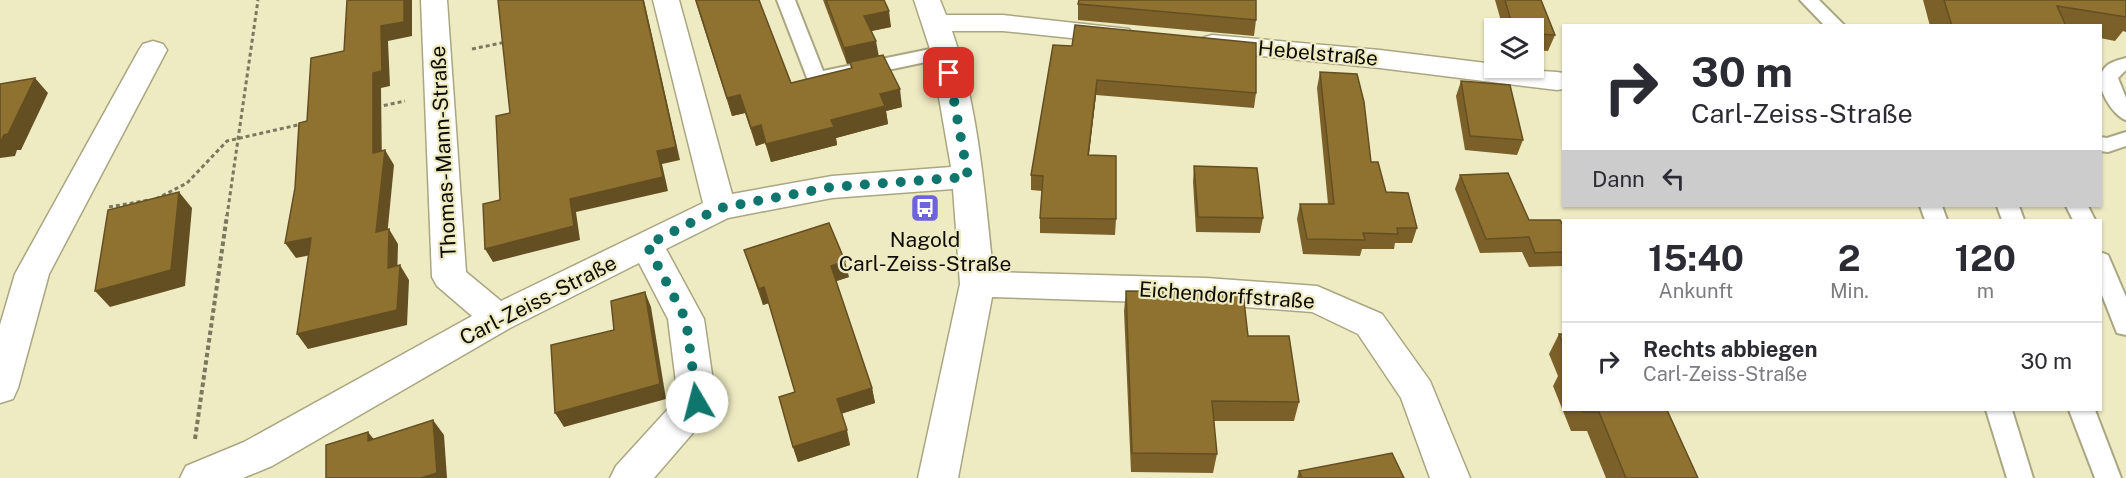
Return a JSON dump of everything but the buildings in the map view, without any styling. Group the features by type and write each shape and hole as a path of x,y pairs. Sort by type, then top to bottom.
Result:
{"street":[{"name":"Thomas-Mann-Straße","path":"434,0 449,277 498,318"},
{"path":"666,0 720,208"},
{"path":"938,478 977,284 968,177 945,52 931,11 1004,23 1147,38"},
{"name":"Hebelstraße","path":"1182,41 1380,59 1557,81"},
{"path":"0,388 32,274 153,50"},
{"name":"Carl-Zeiss-Straße","path":"200,478 258,454 498,318 720,208 832,187 968,177"},
{"path":"630,478 697,402 686,320 647,245"},
{"name":"Eichendorffstraße","path":"977,284 1206,291 1317,299 1370,324 1416,392 1450,478"}],"lane":[{"path":"786,0 816,79 945,52"},
{"path":"1809,0 1834,24"},
{"path":"2126,64 2116,67 2108,77 2117,101 2126,113"},
{"path":"2102,144 2108,145 2126,139"},
{"path":"2102,266 2126,326"},
{"path":"1998,411 2020,478"},
{"path":"2082,411 2108,478"}],"path":[{"path":"195,443 258,0"},
{"path":"438,57 507,42"},
{"path":"374,108 440,93"},
{"path":"64,215 156,199 187,183 227,141 306,123"}],"place":[{"name":"Nagold Carl-Zeiss-Straße","path":"925,208"}],"route":[{"path":"697,402 686,320 647,245 720,208 832,187 968,177 949,73"}]}
